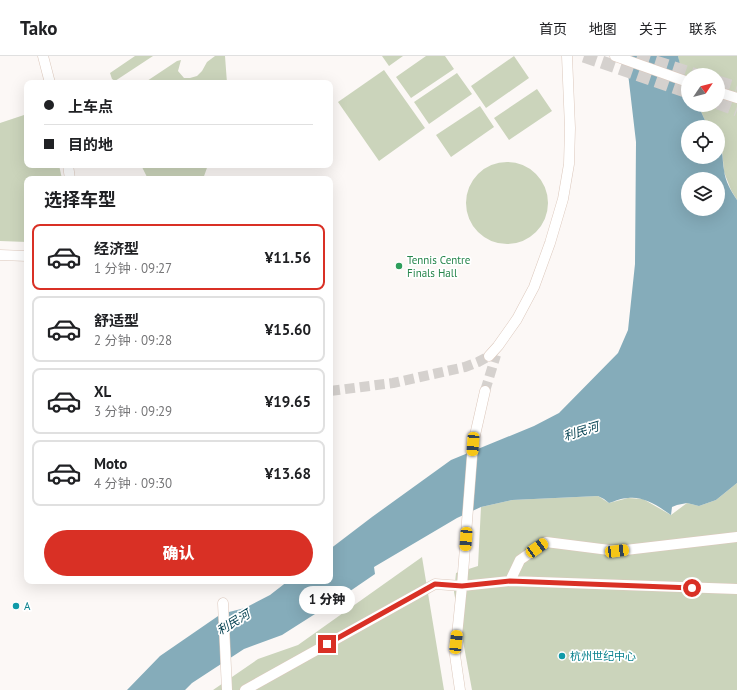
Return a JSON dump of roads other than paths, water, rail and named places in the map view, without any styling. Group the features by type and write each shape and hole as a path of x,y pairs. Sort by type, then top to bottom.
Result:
{"street":[{"path":"43,56 49,80"},
{"path":"495,352 517,319 534,287 550,243 563,199 569,164 570,128 567,56"},
{"path":"615,56 681,80"},
{"path":"725,94 737,98"},
{"path":"0,255 24,256"},
{"path":"460,690 455,655 473,444 485,392"},
{"path":"510,581 520,560 546,542 617,551 737,537"},
{"path":"245,690 435,584 462,586 510,581 737,589"},
{"path":"223,602 226,690"}],"water":[{"name":"利民河","path":"626,56 678,56 682,68 681,112 701,112 705,120 681,120 681,164 723,164 724,172 681,172 681,216 725,216 725,174 737,200 737,483 716,500 699,506 687,503 672,507 671,515 645,500 626,498 609,503 598,496 512,500 481,507 457,518 374,567 375,574 337,600 282,635 244,649 192,683 185,690 127,690 160,656 221,614 245,608 270,595 284,584 333,584 333,547 451,460 534,426 559,413 618,353 628,330 635,264 636,142"}],"tunnel":[{"path":"584,56 681,90"},
{"path":"637,56 681,70"},
{"path":"725,84 737,88"},
{"path":"725,106 737,110"},
{"path":"485,391 496,355"},
{"path":"333,391 393,383 465,367 489,356"}],"place":[{"name":"Tennis Centre Finals Hall","path":"399,266"},
{"name":"A","path":"16,606"},
{"name":"杭州世纪中心","path":"562,656"}]}
